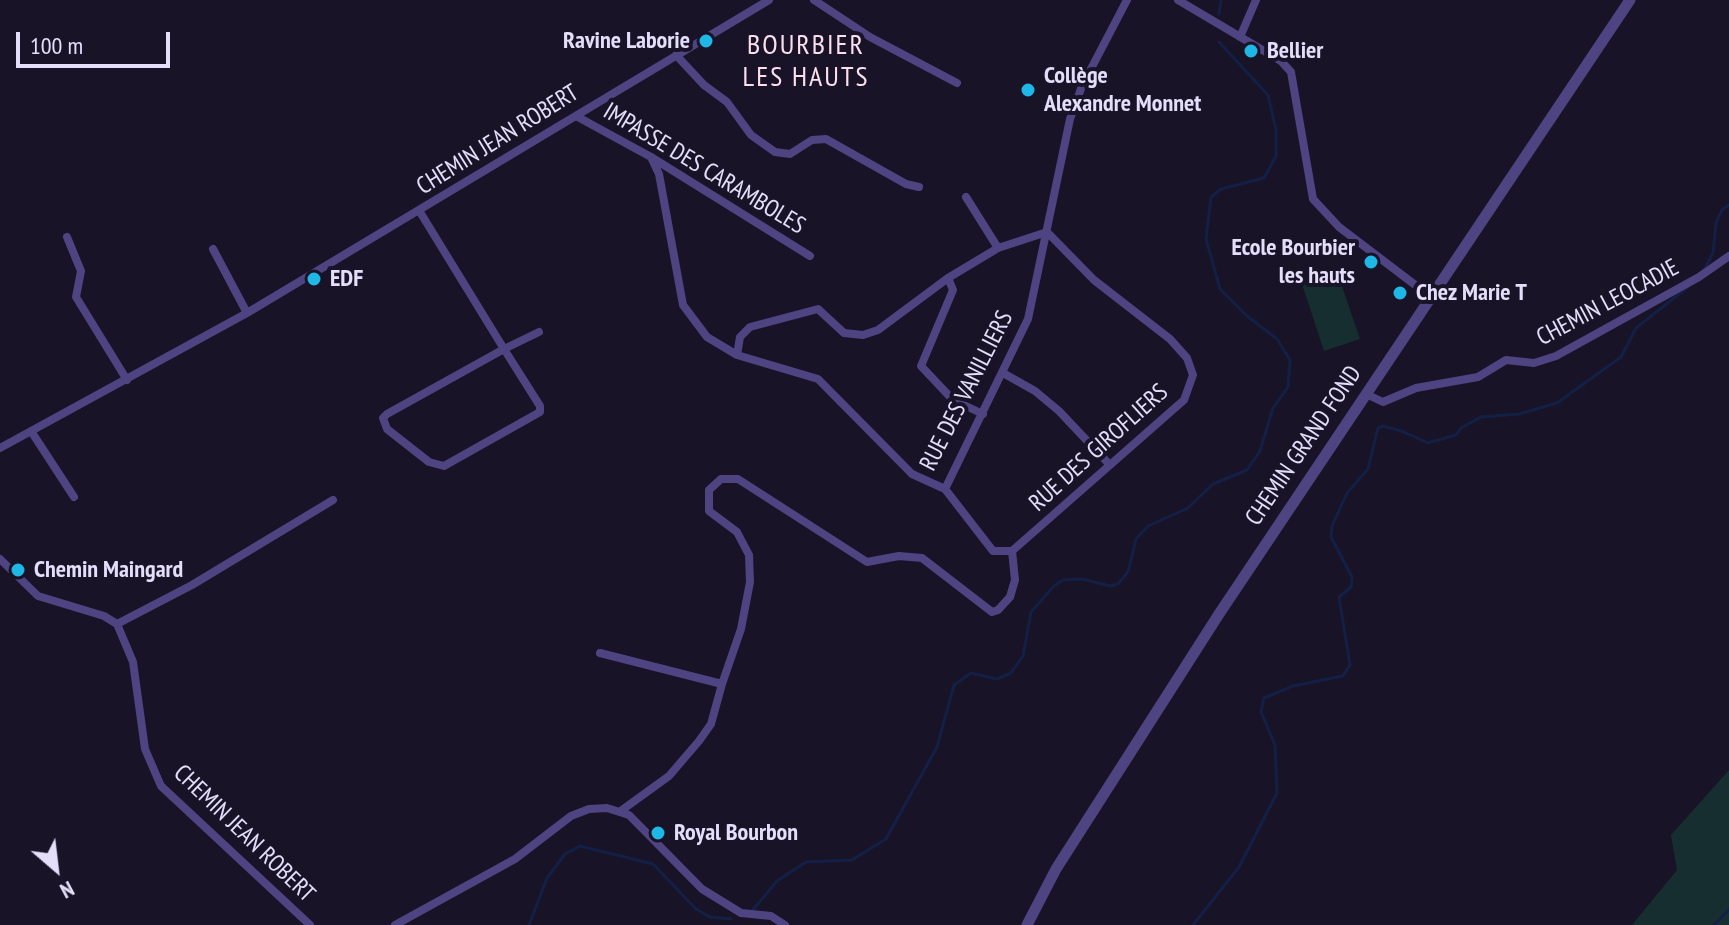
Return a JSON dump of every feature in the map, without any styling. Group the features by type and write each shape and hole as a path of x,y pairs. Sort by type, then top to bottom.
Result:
{"street":[{"name":"CHEMIN JEAN ROBERT","path":"0,448 247,313 769,0"},
{"path":"814,0 870,37 957,83"},
{"name":"RUE DES VANILLIERS","path":"651,157 659,174 683,305 707,337 737,355 818,379 912,474 945,489 1028,319 1070,119 1082,86 1127,0"},
{"path":"1178,0 1281,61 1291,72 1313,199 1339,227 1431,297"},
{"path":"1240,37 1256,0"},
{"name":"CHEMIN GRAND FOND","path":"1027,925 1036,902 1132,746 1630,0"},
{"path":"676,55 704,85 727,102 751,135 775,152 790,154 812,140 826,139 906,184 919,187"},
{"name":"IMPASSE DES CARAMBOLES","path":"576,116 651,157 810,256"},
{"path":"966,197 998,248"},
{"path":"420,212 504,349 540,406 535,416 444,466 429,462 383,425 387,414 504,349 539,332"},
{"path":"737,355 740,337 750,327 818,309 844,333 863,335 878,330 948,278 998,248 1032,234 1047,232"},
{"name":"RUE DES GIROFLIERS","path":"1012,551 1184,400 1193,375 1179,348 1094,280 1047,232"},
{"path":"67,237 81,271 76,297 127,380"},
{"path":"213,249 247,313"},
{"name":"CHEMIN LEOCADIE","path":"1366,394 1383,402 1421,386 1472,378 1506,360 1534,363 1556,356 1699,277 1729,256"},
{"path":"948,278 953,290 921,366 953,400 983,414"},
{"path":"1003,373 1035,391 1059,411 1109,464"},
{"path":"31,431 74,497"},
{"path":"395,925 515,859 571,816 589,809 622,810 669,776 699,741 711,724 741,629 750,569 743,540 709,511 709,490 721,479 738,479 867,562 899,556 922,558 992,612 998,610 1010,597 1015,580 1012,551 993,551 945,489"},
{"path":"0,561 38,596 104,616 117,624 192,585 333,500"},
{"name":"CHEMIN JEAN ROBERT","path":"117,624 133,662 145,749 161,786 310,925"},
{"path":"600,653 722,684"},
{"path":"622,810 652,836 702,889 741,913 779,918 785,925"}],"green space":[{"path":"1337,272 1360,339 1324,351 1302,284"},
{"path":"1729,770 1729,925 1632,925 1677,870 1671,835"}],"waterway":[{"name":"Ravine Laborie","path":"1219,14 1221,0"},
{"name":"Ravine Laborie","path":"752,911 777,881 806,862 852,860 886,839 937,747 954,685 971,673 997,679 1011,673 1023,656 1031,612 1054,586 1063,580 1082,579 1110,586 1118,584 1128,572 1136,539 1148,526 1188,508 1213,484 1247,470 1260,451 1273,408 1288,387 1290,360 1277,339 1247,316 1220,289 1206,239 1211,197 1221,189 1264,178 1276,156 1276,130 1268,95 1219,42"},
{"path":"1704,270 1713,253 1716,223 1722,210 1729,205"},
{"path":"1193,925 1239,867 1277,793 1275,745 1261,712 1264,698 1293,686 1343,676 1350,665 1339,597 1351,587 1352,577 1331,537 1332,526 1347,493 1368,469 1378,428 1383,426 1404,432 1428,443 1456,435 1461,428 1481,417 1519,414 1557,403 1621,357 1636,328 1688,287"},
{"name":"Ravine Laborie","path":"529,925 547,878 565,854 580,846 653,864 696,909 710,917 731,919"},
{"path":"1714,925 1729,910"}],"place":[{"name":"Ravine Laborie","path":"706,41"},
{"name":"Bellier","path":"1251,51"},
{"name":"Collège Alexandre Monnet","path":"1028,90"},
{"name":"Ecole Bourbier les hauts","path":"1371,262"},
{"name":"EDF","path":"314,279"},
{"name":"Chez Marie T","path":"1400,293"},
{"name":"Chemin Maingard","path":"18,570"},
{"name":"Royal Bourbon","path":"658,833"}],"district":[{"name":"BOURBIER LES HAUTS","path":"806,62"}]}
